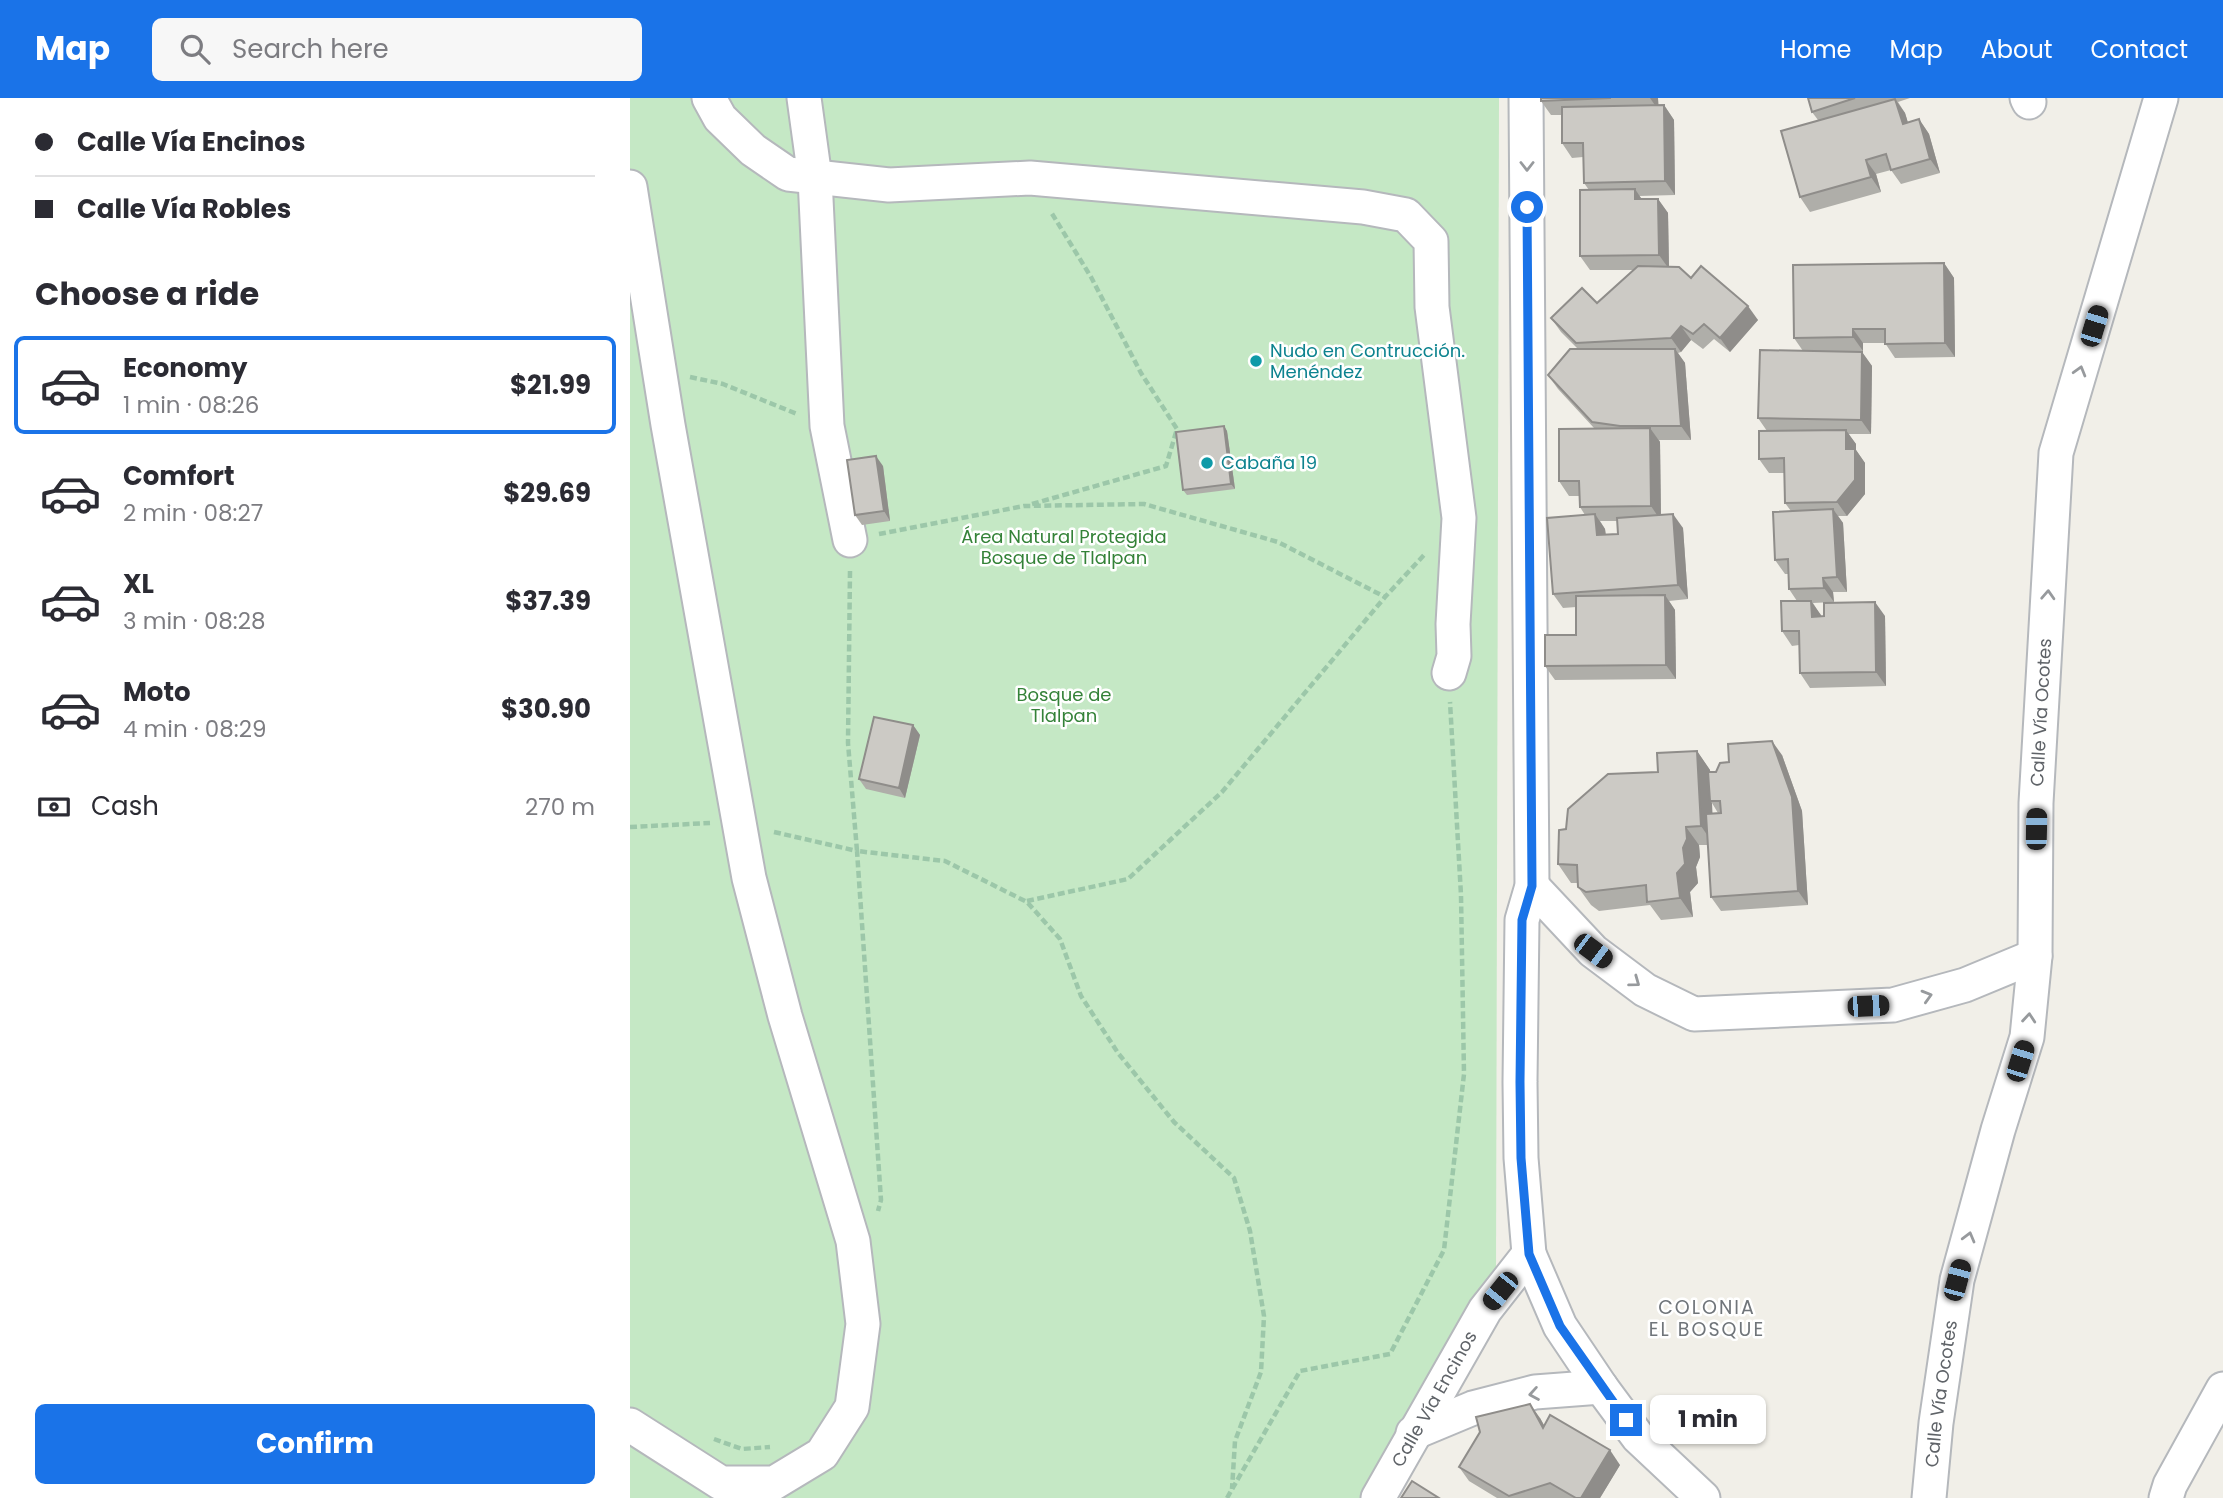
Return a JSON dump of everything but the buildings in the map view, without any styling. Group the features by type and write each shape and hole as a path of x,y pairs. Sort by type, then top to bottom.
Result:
{"street":[{"path":"709,98 720,118 753,150 789,174 889,185 1030,178 1363,207 1406,215 1431,241 1432,307 1459,518 1453,624 1454,656 1449,673"},
{"path":"804,98 815,178 827,426 850,540"},
{"path":"1526,98 1532,886 1522,920 1520,1082 1521,1158 1529,1254 1560,1326 1601,1387 1638,1437 1703,1498"},
{"name":"Calle Vía Ocotes","path":"1929,1498 1936,1423 1957,1280 1998,1130 2027,1038 2035,956 2036,803 2056,453 2161,98"},
{"path":"630,187 659,370 749,878 785,1016 853,1241 863,1324 852,1407 822,1454 775,1483 721,1483 630,1424"},
{"path":"1532,886 1593,951 1645,990 1694,1014 1893,1005 1965,985 2035,956"},
{"name":"Calle Vía Encinos","path":"1378,1498 1485,1310 1529,1254"},
{"path":"1413,1433 1473,1408 1535,1392 1601,1387"},
{"path":"2166,1498 2170,1485 2223,1389"}],"path":[{"path":"875,1224 881,1200 848,743 850,540 1024,506 1166,466 1177,429 1141,373 1091,277 1030,178"},
{"path":"659,370 723,384 827,426"},
{"path":"1024,506 1144,505 1278,542 1385,597"},
{"path":"1027,902 1128,879 1222,792 1385,597 1459,518"},
{"path":"1227,1498 1300,1371 1390,1354 1444,1250 1464,1074 1461,895 1449,673"},
{"path":"704,823 708,836"},
{"path":"630,827 739,824 857,851 945,860 1027,902 1060,939 1081,996 1118,1053 1174,1122 1234,1178 1250,1231 1264,1316 1261,1372 1235,1441 1233,1489"},
{"path":"711,1438 742,1449 775,1447"}],"green space":[{"name":"Bosque de Tlalpan","path":"630,98 1499,98 1496,1275 1368,1498 630,1498"}],"place":[{"name":"Nudo en Contrucción. Menéndez","path":"1256,361"},
{"name":"Cabaña 19","path":"1207,463"}],"district":[{"name":"COLONIA EL BOSQUE","path":"1707,1318"}],"route":[{"path":"1527,207 1532,886 1522,920 1521,1158 1529,1254 1560,1326 1626,1420"}],"park label":[{"name":"Área Natural Protegida Bosque de Tlalpan","path":"1064,548"}]}
